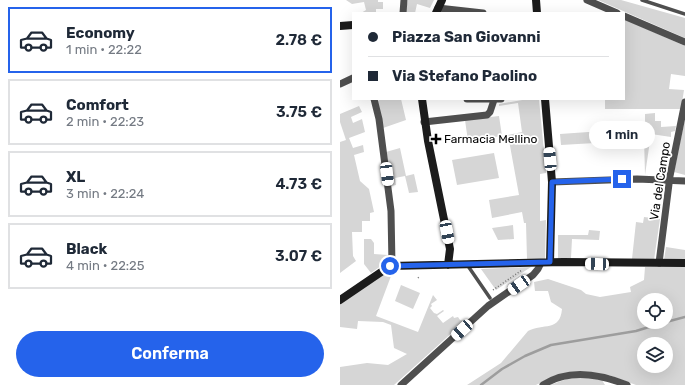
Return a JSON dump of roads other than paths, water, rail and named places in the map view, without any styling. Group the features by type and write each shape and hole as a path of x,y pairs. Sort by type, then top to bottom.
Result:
{"street":[{"path":"403,12 404,0"},
{"path":"442,0 437,11 460,12"},
{"path":"536,0 537,12"},
{"path":"587,0 615,12"},
{"path":"625,16 685,42"},
{"path":"340,26 352,25"},
{"path":"340,84 352,78"},
{"path":"374,100 380,119 391,211 392,265"},
{"path":"422,100 424,122 450,249 448,265"},
{"path":"424,122 487,115 498,100"},
{"path":"545,100 552,182 550,262"},
{"name":"Via del Campo","path":"659,263 669,181 685,102"},
{"path":"552,182 637,178 685,181"},
{"path":"340,300 392,265 467,265 550,262 685,263"},
{"path":"401,385 488,306 533,275 541,263"},
{"path":"542,385 560,378 582,374 606,378 627,385"}],"lane":[{"path":"642,0 685,14"},
{"path":"467,265 490,298"}],"waterway":[{"path":"673,320 685,317"},
{"path":"481,385 502,369 525,356 551,345 642,329"}],"place":[{"name":"Farmacia Mellino","path":"436,139"}]}
